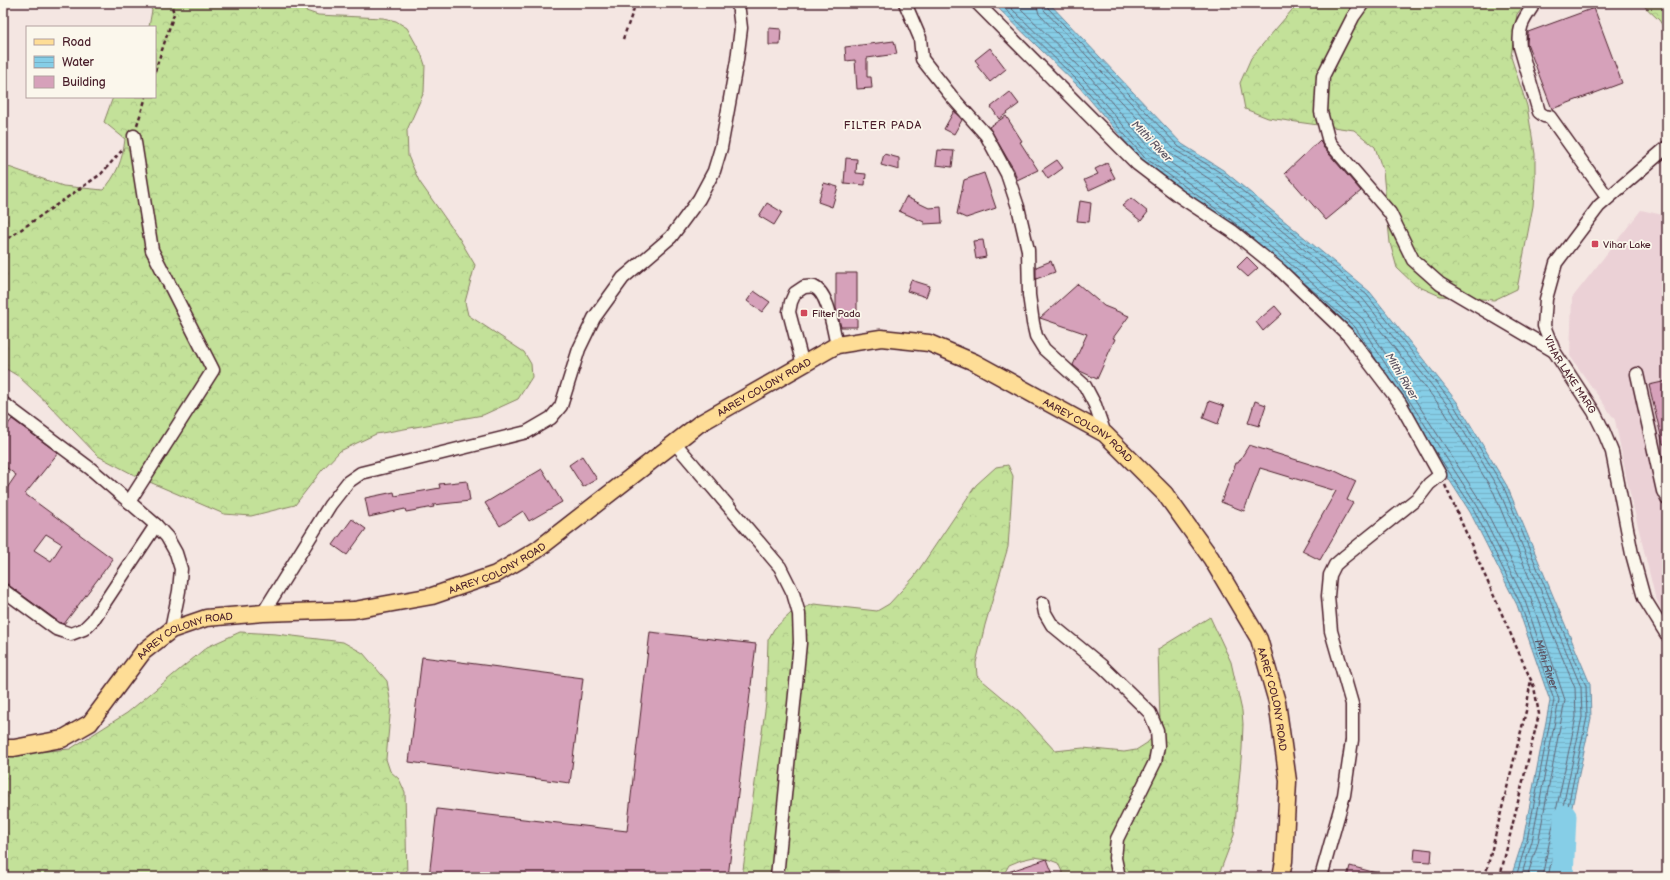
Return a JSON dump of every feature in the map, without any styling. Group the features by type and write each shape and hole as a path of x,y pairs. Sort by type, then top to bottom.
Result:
{"main road":[{"name":"AAREY COLONY ROAD","path":"3,748 14,748 62,739 90,723 143,652 171,630 206,618 263,613 354,610 432,596 496,574 537,550 699,424 837,345 881,338 929,343 974,362 1104,434 1165,494 1211,558 1259,639 1277,702 1288,781 1284,861 1281,877"}],"street":[{"path":"263,613 330,505 348,482 361,473 527,432 551,418 561,406 579,349 594,318 623,278 671,237 699,199 714,171 721,148 737,60 741,28 738,3"},
{"path":"905,3 920,38 922,59 952,97 986,135 1007,174 1018,207 1028,250 1029,295 1036,336 1044,349 1085,386 1094,405 1104,434"},
{"path":"977,3 1137,164 1179,196 1232,231 1280,270 1349,336 1400,403 1440,475 1429,484 1419,497 1335,565 1330,575 1328,596 1331,631 1352,704 1352,740 1344,795 1321,877"},
{"path":"1363,3 1353,17 1323,76 1320,112 1329,142 1390,213 1413,260 1440,284 1554,351"},
{"path":"1532,7 1522,21 1519,38 1539,112 1544,116 1550,116 1608,198"},
{"path":"128,502 214,370 152,250 134,136"},
{"name":"VIHAR LAKE MARG","path":"1667,147 1600,206 1556,263 1546,299 1544,326 1554,351 1604,430 1612,452 1632,554 1644,598 1667,635"},
{"path":"803,364 789,312 795,293 804,286 814,287 824,295 837,345"},
{"path":"1637,374 1663,491 1667,499"},
{"path":"3,403 91,469 156,525 167,537 176,553 181,569 179,591 171,630"},
{"path":"674,442 780,567 793,593 798,614 800,642 777,877"},
{"path":"3,590 56,629 71,634 84,629 92,620 156,525"},
{"path":"1043,603 1045,613 1052,625 1102,666 1150,713 1157,730 1158,746 1155,762 1116,839 1116,858 1119,877"}],"path":[{"path":"156,68 174,14 171,3"},
{"path":"623,39 636,3"},
{"path":"3,242 101,174 134,136 146,98"},
{"path":"1440,475 1531,679 1539,714 1500,877"},
{"path":"1485,877 1526,711 1531,679"}],"shaded area":[{"path":"1641,210 1667,216 1667,620 1655,596 1627,481 1615,420 1570,356 1572,298"}],"green space":[{"path":"146,3 222,3 224,5 226,3 293,3 306,11 318,15 383,18 396,21 407,28 421,53 425,65 424,92 407,130 408,156 419,181 459,238 475,265 465,302 468,315 524,352 531,364 532,377 518,399 483,415 376,434 340,451 322,470 295,505 251,516 224,514 138,477 98,456 48,404 18,376 3,367 3,165 63,186 103,190 108,185 123,154 125,139 104,122 113,98 156,98 156,26 149,26 152,10"},
{"path":"1298,3 1526,3 1517,14 1511,57 1527,106 1535,154 1535,180 1533,206 1517,289 1494,300 1440,296 1415,285 1397,268 1390,243 1383,171 1375,147 1354,130 1268,118 1245,109 1240,83 1251,58"},
{"path":"1641,3 1667,3 1667,32 1659,20"},
{"path":"1008,465 1013,476 1008,547 985,625 976,663 977,676 1020,712 1055,751 1083,748 1124,752 1136,750 1147,743 1155,734 1160,722 1158,649 1210,617 1231,662 1242,711 1243,724 1234,835 1218,877 1062,877 1063,874 1058,863 1047,859 1034,857 1009,865 1004,874 990,873 984,877 742,877 766,703 768,640 774,629 791,613 814,604 877,611 889,604 914,577 976,485 996,467"},
{"path":"240,632 276,634 343,642 363,653 387,681 391,705 386,759 390,771 399,779 405,792 407,877 3,877 3,755 70,749 127,713 207,647"}],"water":[{"path":"993,3 1049,3 1182,144 1223,170 1370,292 1457,402 1507,486 1590,684 1591,718 1557,877 1511,877 1523,840 1550,701 1517,605 1470,512 1352,329 1227,222 1141,160 1080,88"}],"building":[{"path":"1594,8 1622,83 1552,109 1527,43 1528,32"},
{"path":"769,28 781,29 780,45 769,45"},
{"path":"894,41 897,54 867,58 867,77 871,77 872,88 857,89 855,60 846,61 845,47"},
{"path":"990,48 1006,69 990,82 977,66 979,65 975,60"},
{"path":"1010,92 1019,104 999,119 991,107"},
{"path":"954,111 962,120 954,134 944,129"},
{"path":"1006,116 1022,141 1020,142 1038,170 1017,180 1014,170 989,127"},
{"path":"1320,140 1323,147 1361,191 1326,220 1285,173"},
{"path":"938,150 954,151 952,167 936,165"},
{"path":"884,154 899,158 899,170 881,165"},
{"path":"846,158 857,159 856,173 866,174 865,185 844,183"},
{"path":"1057,160 1063,168 1048,179 1042,170"},
{"path":"1107,163 1115,178 1089,190 1084,180 1098,174 1095,169"},
{"path":"984,173 996,208 966,218 957,214 964,180"},
{"path":"824,183 838,187 832,207 818,202"},
{"path":"906,197 929,208 941,207 942,223 924,224 924,222 899,211"},
{"path":"1131,198 1148,212 1141,221 1122,206"},
{"path":"1080,201 1091,203 1089,222 1077,221"},
{"path":"767,203 782,212 774,225 759,216"},
{"path":"983,240 986,257 976,259 973,241"},
{"path":"1247,257 1258,268 1248,277 1237,267"},
{"path":"1051,261 1055,272 1036,279 1036,267"},
{"path":"836,273 857,273 857,327 841,327 836,308"},
{"path":"911,280 930,286 926,297 907,291"},
{"path":"1078,284 1104,306 1129,316 1113,338 1115,339 1097,379 1080,371 1073,365 1087,334 1040,318"},
{"path":"754,291 770,302 762,312 747,301"},
{"path":"1275,306 1282,314 1263,331 1256,322"},
{"path":"1667,381 1667,444 1663,444 1649,385"},
{"path":"1209,401 1224,406 1218,424 1203,418"},
{"path":"1255,401 1266,405 1259,426 1248,423"},
{"path":"12,419 58,453 25,494 113,559 64,624 59,622 7,584 3,583 3,494 16,475 3,465 3,431","holes":["46,534 62,544 51,561 34,550"]},
{"path":"1249,445 1332,471 1333,470 1356,481 1347,500 1353,503 1320,560 1302,551 1336,491 1260,468 1244,511 1221,502 1236,463 1238,463"},
{"path":"582,456 597,479 583,487 569,465"},
{"path":"542,469 562,502 529,521 523,511 500,526 485,503"},
{"path":"467,481 470,501 433,505 434,507 406,512 405,509 369,517 365,498 394,492 395,496 440,488 439,484"},
{"path":"352,519 366,529 347,555 333,545"},
{"path":"650,632 756,644 728,877 429,877 437,809 627,831"},
{"path":"422,657 583,678 570,783 409,762"},
{"path":"1415,848 1432,850 1431,862 1414,861"},
{"path":"1047,859 1054,877 1000,877 999,875"},
{"path":"1350,866 1380,874 1379,877 1347,877"}],"waterway":[{"name":"Mithi River","path":"1562,877 1565,816"}],"place":[{"name":"Vihar Lake","path":"1595,244"},
{"name":"Filter Pada","path":"804,313"}],"district":[{"name":"FILTER PADA","path":"883,125"}]}
